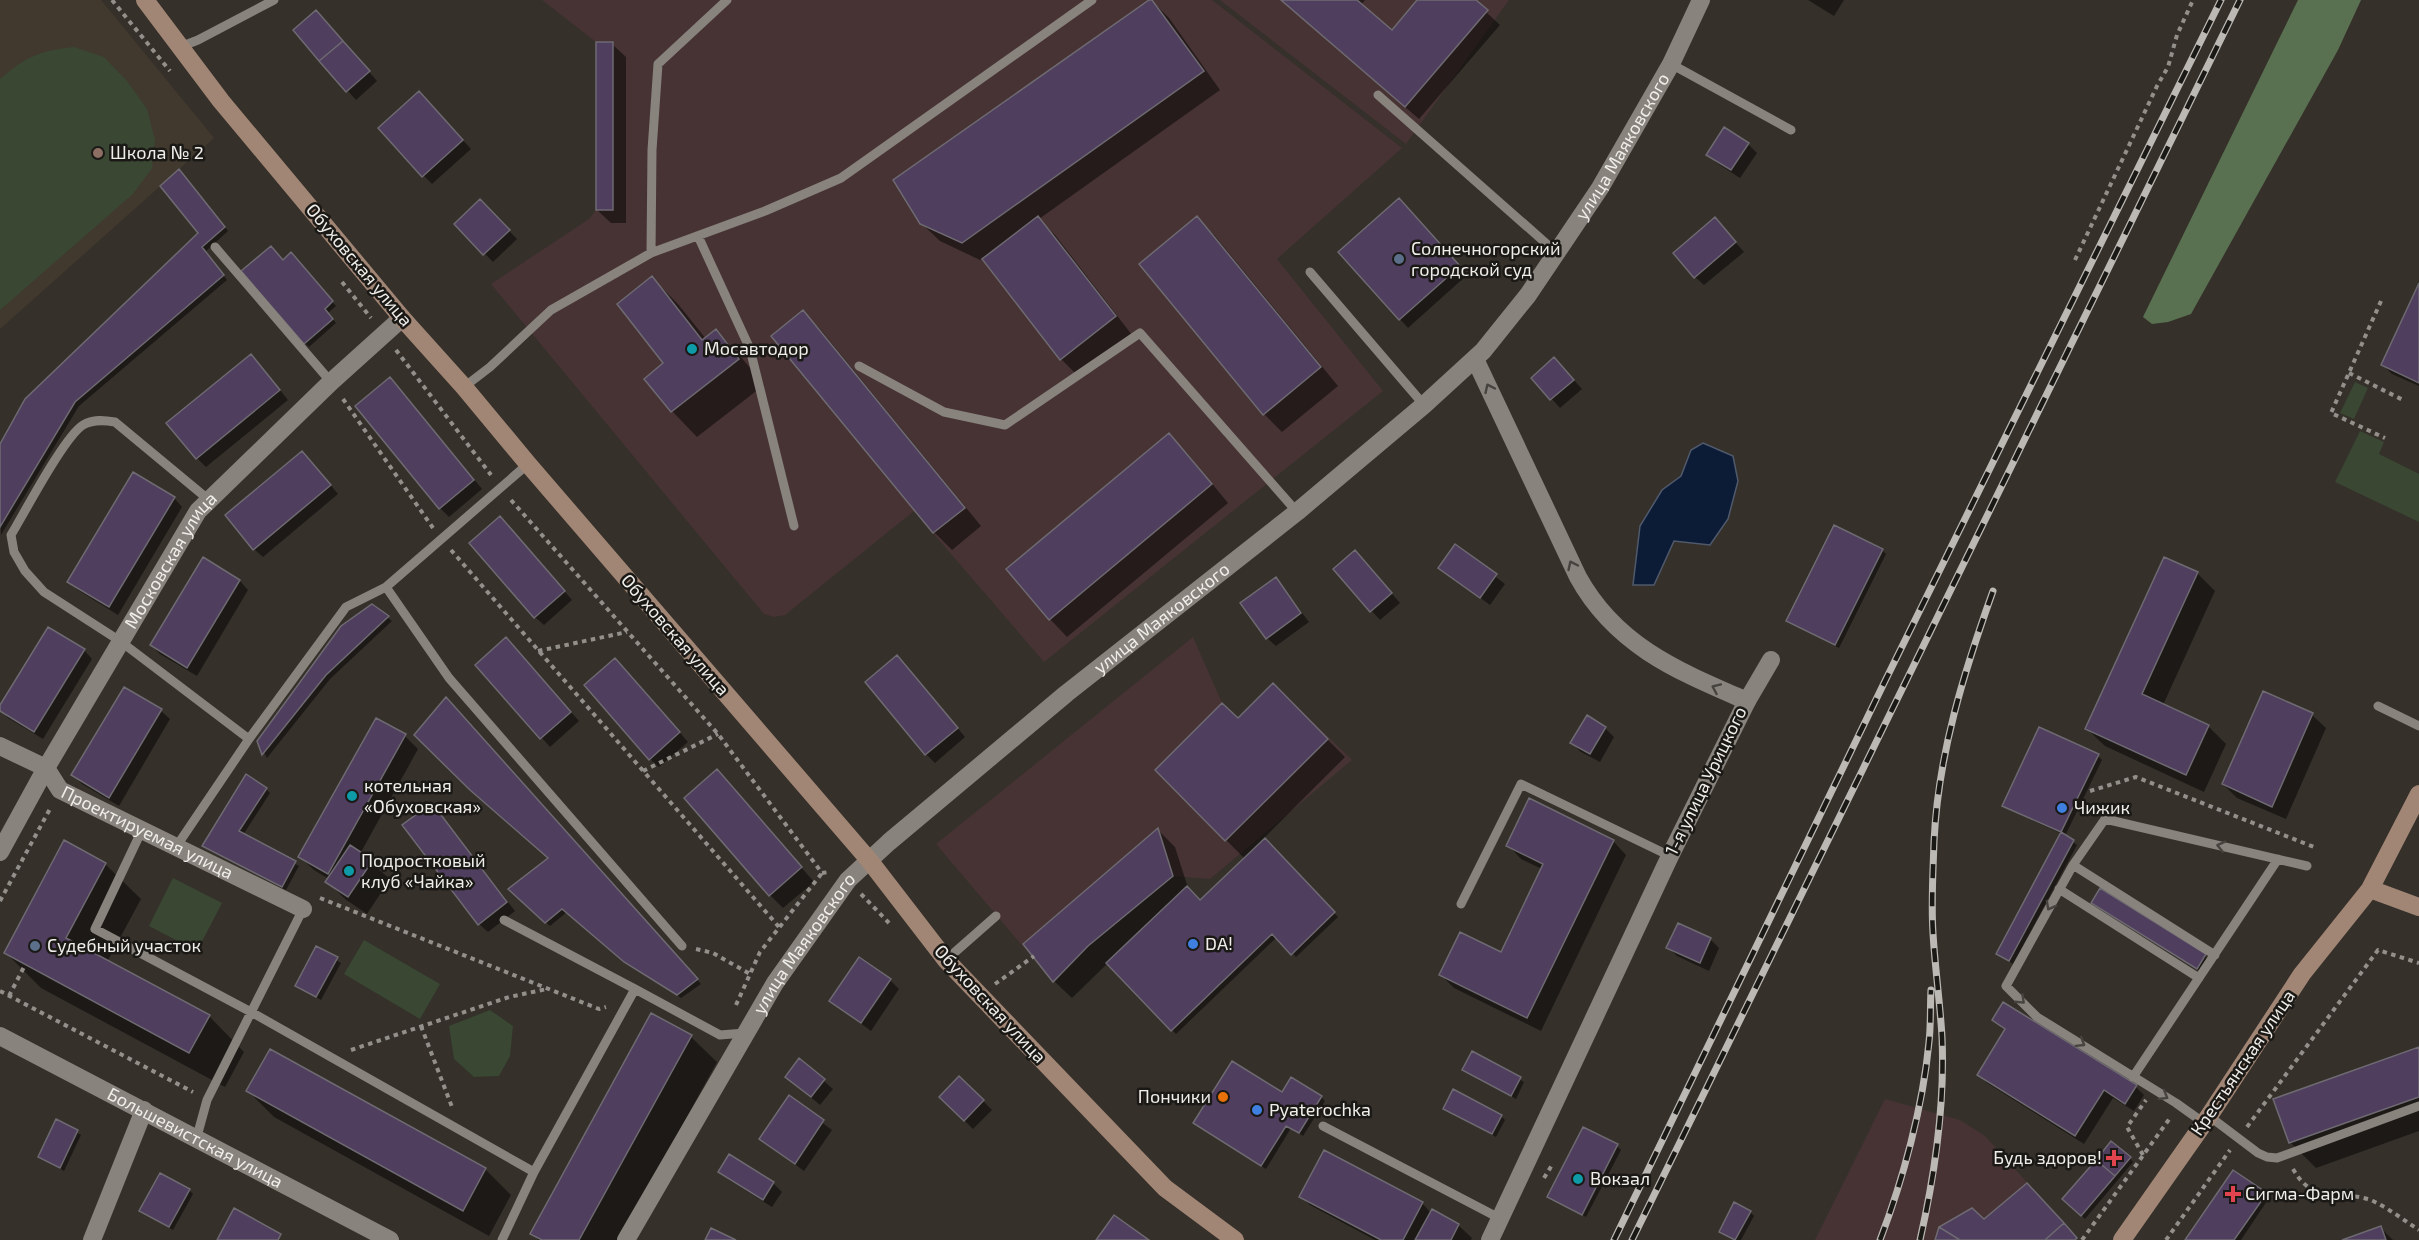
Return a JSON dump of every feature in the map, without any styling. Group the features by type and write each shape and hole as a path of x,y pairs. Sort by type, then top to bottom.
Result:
{"street":[{"name":"Обуховская улица","path":"145,0 229,110 402,318 464,387 869,860 946,960 1166,1188 1235,1240"},
{"name":"улица Маяковского","path":"626,1240 775,984 848,880 1067,693 1297,512 1475,359 1528,295 1621,153 1671,64 1701,0"},
{"name":"Московская улица","path":"0,852 46,768 198,511 331,382 402,318"},
{"name":"1-я улица Урицкого","path":"1475,359 1578,577 1598,608 1630,640 1648,653 1686,674 1747,701 1670,856 1490,1240"},
{"path":"1747,701 1771,660"},
{"name":"Проектируемая улица","path":"0,746 46,768 60,790 301,907"},
{"name":"Крестьянская улица","path":"2122,1240 2206,1120 2302,974 2370,889 2419,794"},
{"path":"2370,889 2419,907"},
{"name":"Большевистская улица","path":"0,1036 390,1240"},
{"path":"92,1240 144,1110"}],"lane":[{"path":"180,47 274,0"},
{"path":"651,253 652,150 658,64 727,0"},
{"path":"464,387 490,367 551,310 651,253 765,211 841,178 1092,0"},
{"path":"1671,64 1791,130"},
{"path":"1378,95 1557,253"},
{"path":"698,236 750,349 794,526"},
{"path":"215,247 331,382"},
{"path":"1310,272 1424,405"},
{"path":"859,366 944,412 1005,425 1140,333 1297,512"},
{"path":"209,500 115,422 100,419 83,425 69,440 11,535 14,552 25,572 44,592 120,641 249,739"},
{"path":"176,847 249,739 346,607 386,587 528,464"},
{"path":"386,587 449,678 682,945"},
{"path":"2378,706 2419,726"},
{"path":"1461,904 1521,784 1670,856"},
{"path":"2307,866 2105,819 2073,865 2006,986 2037,1017 2267,1157 2277,1158 2419,1106"},
{"path":"142,830 95,929 251,1012 534,1173"},
{"path":"2133,1077 2278,859"},
{"path":"2073,865 2215,955"},
{"path":"2059,889 2199,978"},
{"path":"196,1140 207,1100 301,907"},
{"path":"946,960 996,916"},
{"path":"504,920 633,993 720,1035 746,1033"},
{"path":"502,1240 534,1173 633,993"},
{"path":"1323,1126 1501,1219"}],"path":[{"path":"2075,260 2168,67 2176,35 2193,0"},
{"path":"2381,301 2331,413 2385,438"},
{"path":"384,333 500,488 718,734 822,873 839,870"},
{"path":"2349,373 2403,400"},
{"path":"331,382 441,539 779,927"},
{"path":"538,651 628,632"},
{"path":"642,771 718,734"},
{"path":"2090,791 2136,777 2314,847"},
{"path":"0,901 60,790"},
{"path":"301,907 310,894 599,1009 633,993"},
{"path":"682,945 713,953 750,974"},
{"path":"2166,1240 2378,950 2419,963"},
{"path":"992,986 1034,956"},
{"path":"9,996 25,964"},
{"path":"329,1057 509,997 548,989"},
{"path":"0,991 207,1100"},
{"path":"421,1026 461,1131"},
{"path":"2143,1155 2127,1127 2154,1090"},
{"path":"2082,1240 2179,1105"},
{"path":"2285,1155 2299,1179 2317,1193 2334,1197 2357,1197 2375,1202 2419,1230"}],"shaded area":[{"name":"Школа № 2","path":"0,0 101,0 214,138 0,329"},
{"path":"542,0 1212,0 1402,148 1277,259 1383,391 1044,662 914,511 785,615 774,617 764,614 491,284 589,219 596,210 596,42"},
{"path":"1220,0 1509,0 1406,144"},
{"path":"1193,637 1222,703 1238,718 1273,683 1352,760 1210,879 1173,876 1088,946 1053,982 936,844"},
{"path":"1885,1099 1960,1120 1985,1136 2064,1223 2045,1240 1815,1240"}],"green space":[{"path":"2298,0 2361,0 2338,50 2191,314 2168,322 2152,324 2143,317"},
{"name":"Школа № 2","path":"74,47 104,57 127,81 147,109 155,140 152,168 133,194 0,310 0,79 34,56 51,50"},
{"path":"2355,382 2368,388 2354,419 2340,413"},
{"path":"2360,431 2384,442 2379,454 2419,474 2419,522 2335,482"},
{"path":"173,878 222,903 197,951 149,926"},
{"path":"364,940 440,984 420,1019 344,974"},
{"path":"490,1010 513,1026 510,1056 499,1076 474,1077 454,1059 449,1026"}],"water":[{"path":"1703,443 1733,456 1738,481 1728,519 1710,545 1674,541 1654,585 1633,585 1640,526 1662,490 1681,476 1691,450"}],"building":[{"path":"1152,0 1204,71 962,243 920,224 893,180"},
{"path":"1281,0 1357,0 1392,30 1417,0 1476,0 1488,10 1405,107"},
{"path":"316,10 343,41 319,61 293,30"},
{"path":"343,41 370,71 346,92 319,61"},
{"path":"596,42 613,42 613,210 596,210"},
{"path":"419,91 463,140 422,177 378,128"},
{"path":"1724,127 1749,143 1731,170 1706,155"},
{"path":"179,169 225,227 202,247 224,275 75,402 0,527 0,444 25,399 198,233 160,186"},
{"name":"Солнечногорский городской суд","path":"1399,198 1460,266 1399,320 1338,252"},
{"path":"480,199 510,230 483,255 454,224"},
{"path":"1038,216 1116,316 1060,360 982,259"},
{"path":"1197,216 1321,367 1263,415 1139,264"},
{"path":"1715,217 1736,242 1694,278 1673,253"},
{"path":"271,246 283,260 291,252 333,301 325,309 333,319 304,344 241,271"},
{"name":"Мосавтодор","path":"652,276 702,340 716,329 739,359 671,412 644,379 663,363 617,304"},
{"path":"2419,283 2419,383 2381,365"},
{"path":"803,310 965,508 933,533 771,336"},
{"path":"251,354 280,390 196,459 166,423"},
{"path":"1554,357 1574,380 1550,400 1531,378"},
{"path":"390,377 474,480 439,509 355,406"},
{"path":"1169,433 1212,484 1049,620 1006,569"},
{"path":"302,451 331,485 253,550 225,515"},
{"path":"133,472 175,497 109,607 67,582"},
{"path":"500,516 565,591 534,618 469,543"},
{"path":"1834,525 1883,549 1835,645 1786,621"},
{"path":"1455,544 1497,574 1480,598 1438,568"},
{"path":"1355,550 1392,593 1370,612 1333,569"},
{"path":"203,557 240,580 187,668 150,645"},
{"path":"2164,557 2198,572 2142,694 2209,725 2186,775 2085,729"},
{"path":"1276,577 1301,613 1266,639 1240,603"},
{"path":"372,604 389,616 326,675 262,755 257,741 341,626"},
{"path":"48,627 85,649 34,732 0,711 0,705"},
{"path":"506,637 571,712 540,739 475,665"},
{"path":"897,655 958,728 925,755 865,682"},
{"path":"615,658 680,732 649,760 584,685"},
{"path":"1273,683 1328,739 1225,841 1155,770 1222,703 1238,718"},
{"path":"124,687 162,709 109,798 71,775"},
{"path":"2263,691 2313,713 2272,807 2222,784"},
{"path":"446,697 698,979 677,995 624,962 562,909 545,923 508,889 548,858 470,790 414,735"},
{"path":"1587,715 1606,727 1590,754 1570,743"},
{"name":"котельная «Обуховская»","path":"376,718 406,734 328,874 298,857"},
{"path":"2039,727 2099,754 2061,832 2002,806"},
{"path":"717,769 802,867 769,896 684,798"},
{"path":"246,774 267,788 239,831 296,861 282,887 202,846"},
{"path":"1529,798 1614,840 1527,1018 1439,975 1460,932 1501,952 1543,864 1506,846"},
{"path":"432,803 507,902 478,925 402,825"},
{"path":"1158,828 1173,876 1088,946 1053,982 1023,944"},
{"path":"2061,832 2074,840 2009,961 1996,954"},
{"name":"DA!","path":"1265,838 1335,912 1291,955 1272,934 1171,1031 1106,963 1187,886 1200,900"},
{"path":"64,840 106,863 66,938 210,1015 189,1053 4,953"},
{"name":"Подростковый клуб «Чайка»","path":"350,845 373,860 348,897 325,882"},
{"path":"2100,888 2206,954 2197,969 2091,903"},
{"path":"1678,923 1711,938 1700,963 1666,948"},
{"path":"316,946 338,957 316,997 295,986"},
{"path":"859,957 891,979 861,1023 829,1001"},
{"path":"2003,1002 2137,1085 2125,1104 2104,1090 2075,1136 1977,1075 2005,1029 1992,1020"},
{"path":"651,1013 692,1035 579,1240 542,1240 530,1234"},
{"path":"2419,1047 2419,1097 2289,1143 2273,1099"},
{"path":"270,1049 486,1168 463,1211 246,1091"},
{"path":"1472,1051 1521,1077 1511,1096 1462,1070"},
{"path":"799,1058 825,1079 811,1097 785,1077"},
{"name":"Pyaterochka","path":"1232,1061 1282,1092 1291,1077 1322,1096 1299,1133 1286,1126 1261,1166 1193,1123"},
{"path":"959,1076 984,1100 964,1121 939,1097"},
{"path":"1453,1089 1502,1115 1492,1134 1443,1109"},
{"path":"789,1095 824,1120 795,1164 759,1139"},
{"path":"56,1119 78,1130 60,1168 38,1157"},
{"name":"Вокзал","path":"1583,1127 1618,1144 1582,1215 1547,1197"},
{"path":"2111,1141 2131,1157 2115,1176 2096,1160"},
{"path":"1324,1150 1423,1202 1403,1240 1381,1240 1299,1197"},
{"path":"729,1154 774,1182 763,1200 718,1172"},
{"path":"2096,1160 2115,1176 2081,1216 2062,1199"},
{"path":"2233,1170 2267,1193 2234,1240 2185,1240"},
{"path":"160,1173 190,1189 169,1227 139,1211"},
{"path":"2027,1183 2064,1223 2045,1240 1960,1240 1939,1227 1972,1208 1984,1219"},
{"path":"1734,1202 1751,1211 1735,1240 1719,1232"},
{"path":"234,1208 281,1234 278,1240 217,1240"},
{"path":"1432,1209 1459,1224 1451,1240 1415,1240"},
{"path":"1114,1215 1149,1240 1096,1240"},
{"path":"2064,1223 2077,1238 2075,1240 2045,1240"},
{"path":"2381,1226 2386,1240 2342,1240"},
{"path":"1939,1227 1960,1240 1935,1240"},
{"path":"711,1228 736,1240 705,1240"}],"railway":[{"path":"1614,1240 1886,679 2221,0"},
{"path":"1632,1240 2240,0"},
{"path":"1920,1240 1934,1165 1943,1063 1932,910 1936,809 1954,714 1993,591"},
{"path":"1880,1240 1897,1193 1917,1117 1929,1042 1931,990"}],"place":[{"name":"Школа № 2","path":"98,153"},
{"name":"Солнечногорский городской суд","path":"1399,259"},
{"name":"Мосавтодор","path":"692,349"},
{"name":"котельная «Обуховская»","path":"352,796"},
{"name":"Чижик","path":"2062,808"},
{"name":"Подростковый клуб «Чайка»","path":"349,871"},
{"name":"DA!","path":"1193,944"},
{"name":"Судебный участок","path":"35,946"},
{"name":"Пончики","path":"1223,1097"},
{"name":"Pyaterochka","path":"1257,1110"},
{"name":"Будь здоров!","path":"2114,1158"},
{"name":"Вокзал","path":"1578,1179"},
{"name":"Сигма-Фарм","path":"2233,1194"}]}
